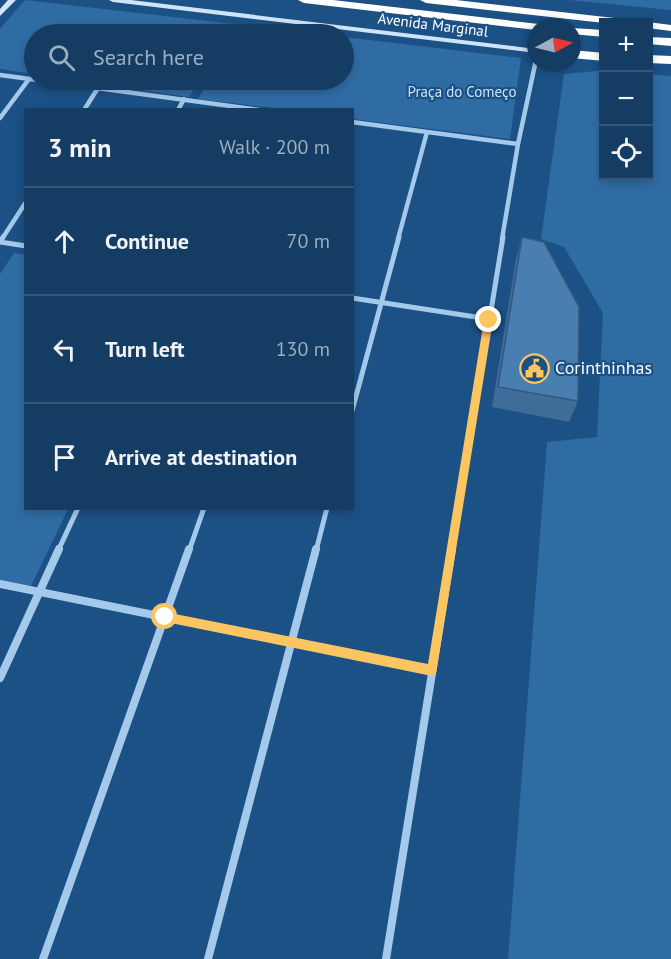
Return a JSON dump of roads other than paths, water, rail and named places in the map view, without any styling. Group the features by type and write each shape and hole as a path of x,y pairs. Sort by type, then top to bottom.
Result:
{"highway":[{"path":"304,0 527,26"},
{"path":"426,0 599,19"},
{"path":"653,26 671,28"},
{"path":"581,32 599,34"},
{"path":"653,40 671,42"},
{"path":"581,55 599,57"},
{"path":"653,59 671,60"}],"main road":[{"path":"0,14 12,0"},
{"name":"Avenida Marginal","path":"113,0 312,24"},
{"name":"Avenida Marginal","path":"354,29 527,50"}],"street":[{"path":"386,959 518,144 533,72"},
{"path":"0,75 24,78"},
{"path":"0,118 24,85"},
{"path":"85,108 97,90"},
{"path":"114,90 246,108"},
{"path":"179,108 184,99"},
{"path":"354,122 518,144"},
{"path":"354,403 427,132"},
{"path":"24,205 0,242 24,246"},
{"path":"354,298 489,320"},
{"path":"0,678 77,510"},
{"path":"43,959 203,510"},
{"path":"208,959 326,510"},
{"path":"0,584 432,671"}],"place":[{"name":"Corinthinhas","path":"534,368"}],"park label":[{"name":"Praça do Começo","path":"462,92"}]}
